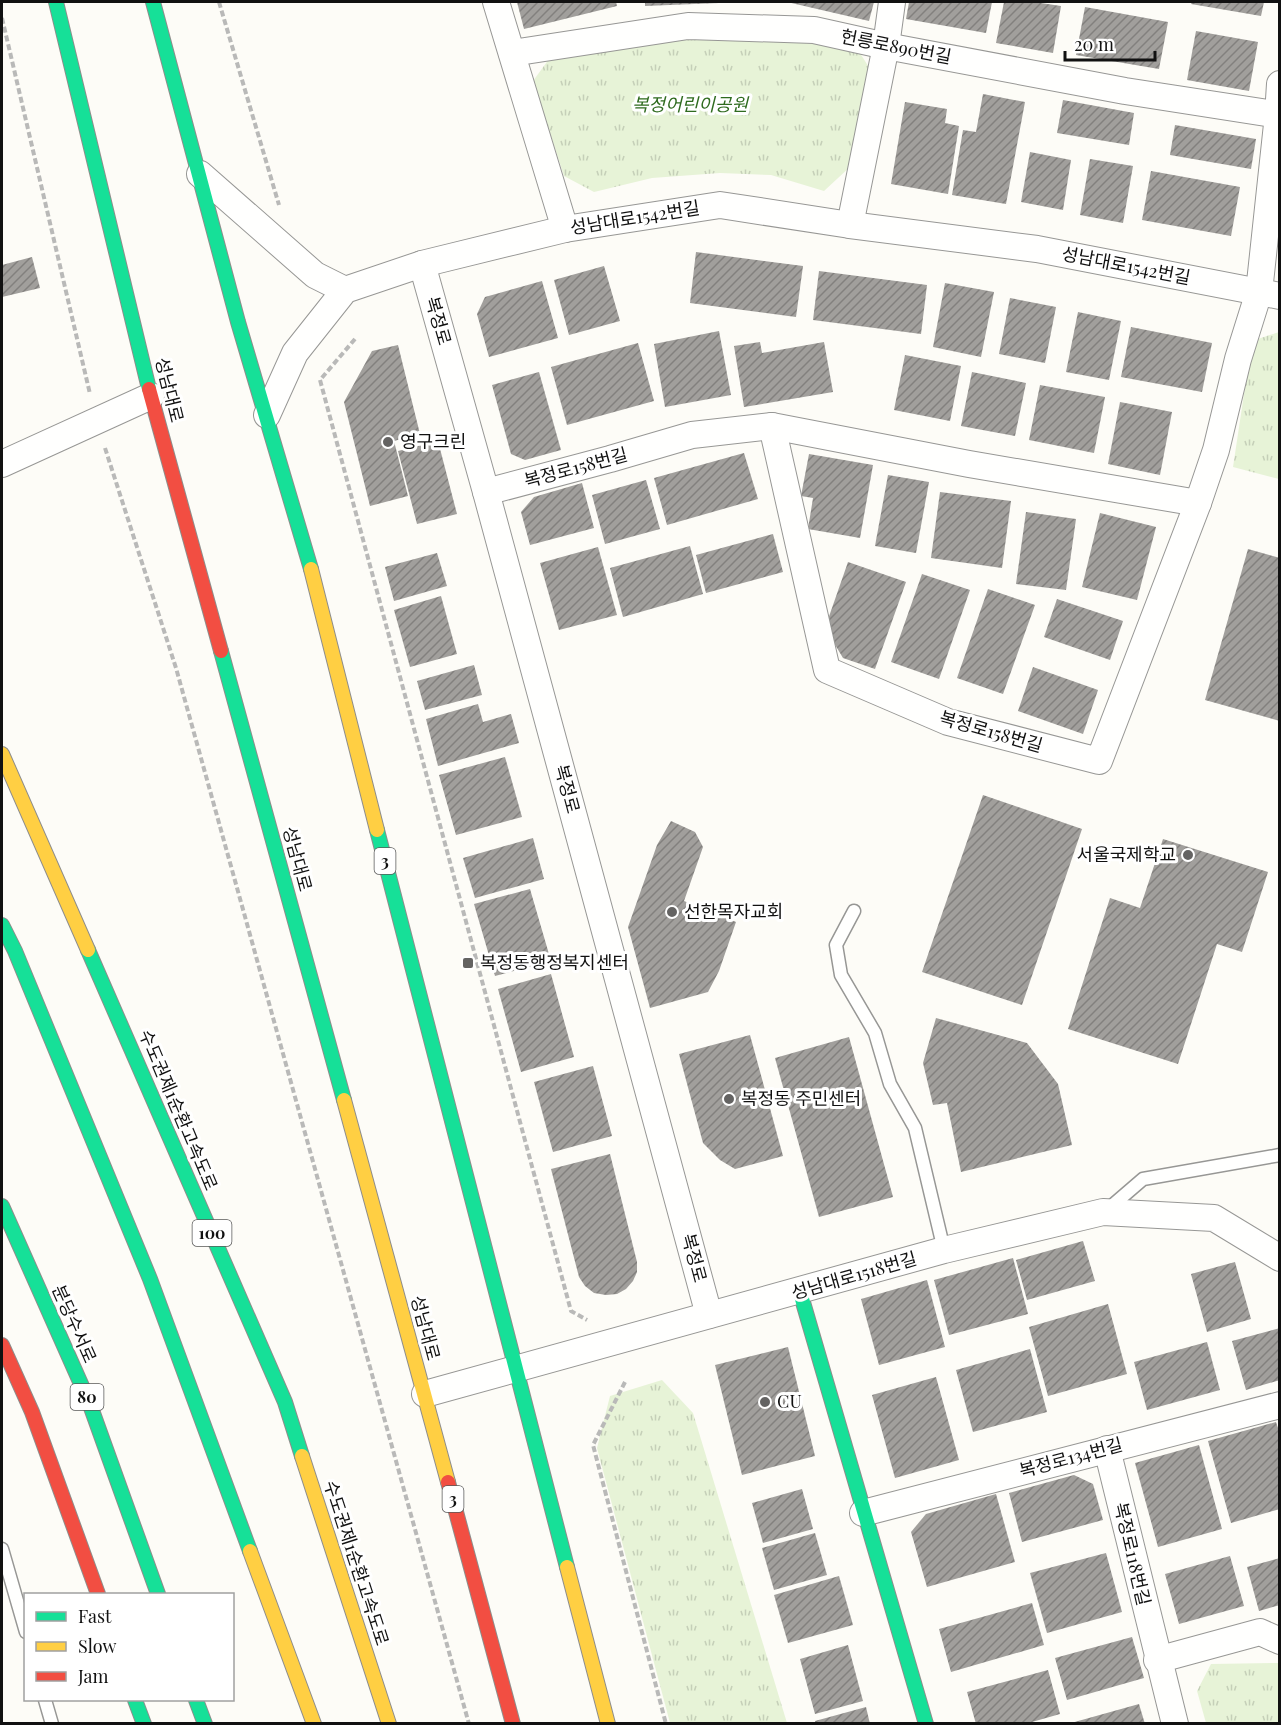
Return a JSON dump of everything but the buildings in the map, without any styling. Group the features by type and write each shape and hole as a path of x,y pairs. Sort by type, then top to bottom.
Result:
{"main road":[{"name":"성남대로","path":"56,2 151,396 425,1394 513,1724"},
{"name":"3","path":"153,2 237,322 267,415 305,547 515,1370 608,1724"},
{"name":"수도권제1순환고속도로","path":"2,754 285,1402 389,1724"},
{"path":"2,925 15,951 150,1279 314,1724"},
{"name":"분당수서로","path":"2,1206 89,1402 158,1593"},
{"path":"800,1292 926,1724"},
{"path":"2,1345 32,1412 98,1593"},
{"path":"135,1701 144,1724"},
{"path":"196,1701 205,1724"}],"street":[{"path":"495,2 565,229"},
{"path":"850,225 886,46 892,2"},
{"name":"헌릉로890번길","path":"512,53 687,26 814,30 886,46 1125,91 1279,115"},
{"path":"1269,294 1280,84"},
{"path":"200,174 315,275 345,291 295,353 267,415"},
{"name":"성남대로1542번길","path":"345,291 422,264 565,229 720,205 850,225 1038,249 1269,294"},
{"name":"복정로","path":"422,264 709,1316"},
{"name":"복정로158번길","path":"772,426 827,670 948,722 1099,761 1198,503 1216,450 1238,359 1269,294"},
{"path":"2,464 151,396"},
{"name":"복정로158번길","path":"486,492 692,435 772,426 969,464 1198,503"},
{"name":"성남대로1518번길","path":"425,1394 800,1292 944,1250 1103,1212 1214,1218 1280,1258"},
{"name":"복정로134번길","path":"863,1512 1280,1405"},
{"name":"복정로118번길","path":"1107,1449 1174,1724"},
{"path":"1157,1660 1260,1632 1280,1641"}],"lane":[{"path":"854,911 836,945 842,975 875,1033 890,1084 915,1128 944,1250"},
{"path":"1103,1212 1143,1179 1280,1155"},
{"path":"2,1549 24,1625"},
{"path":"45,1701 52,1724"}],"path":[{"path":"219,2 279,205 287,212"},
{"path":"2,18 96,421 176,668 469,1724"},
{"path":"355,339 320,380 570,1311 590,1322"},
{"path":"625,1382 593,1445 666,1724"}],"green space":[{"name":"복정어린이공원","path":"686,34 856,47 874,75 851,166 824,191 771,175 720,173 652,178 594,192 564,176 533,81 549,59"},
{"path":"1279,332 1279,479 1233,467 1252,341"},
{"path":"662,1380 693,1413 787,1723 670,1723 597,1448 610,1396"},
{"path":"1278,1663 1279,1723 1206,1723 1197,1691 1211,1664"}],"traffic: fast":[{"path":"56,2 149,389"},
{"path":"153,2 238,322 311,569"},
{"path":"221,651 344,1100"},
{"path":"377,830 567,1567"},
{"path":"2,925 15,951 150,1279 250,1551"},
{"path":"88,950 285,1402 302,1456"},
{"path":"2,1206 89,1402 158,1593"},
{"path":"800,1292 926,1724"},
{"path":"135,1701 144,1724"},
{"path":"196,1701 205,1724"}],"traffic: slow":[{"path":"311,569 377,830"},
{"path":"2,754 88,950"},
{"path":"344,1100 448,1482"},
{"path":"302,1456 389,1724"},
{"path":"250,1551 314,1724"},
{"path":"567,1567 608,1724"}],"traffic: jam":[{"path":"149,389 221,651"},
{"path":"2,1345 32,1412 98,1593"},
{"path":"448,1482 513,1724"}],"place":[{"name":"영구크린","path":"388,442"},
{"name":"서울국제학교","path":"1188,855"},
{"name":"선한목자교회","path":"672,912"},
{"name":"복정동행정복지센터","path":"468,963"},
{"name":"복정동 주민센터","path":"729,1099"},
{"name":"CU","path":"765,1402"}]}
